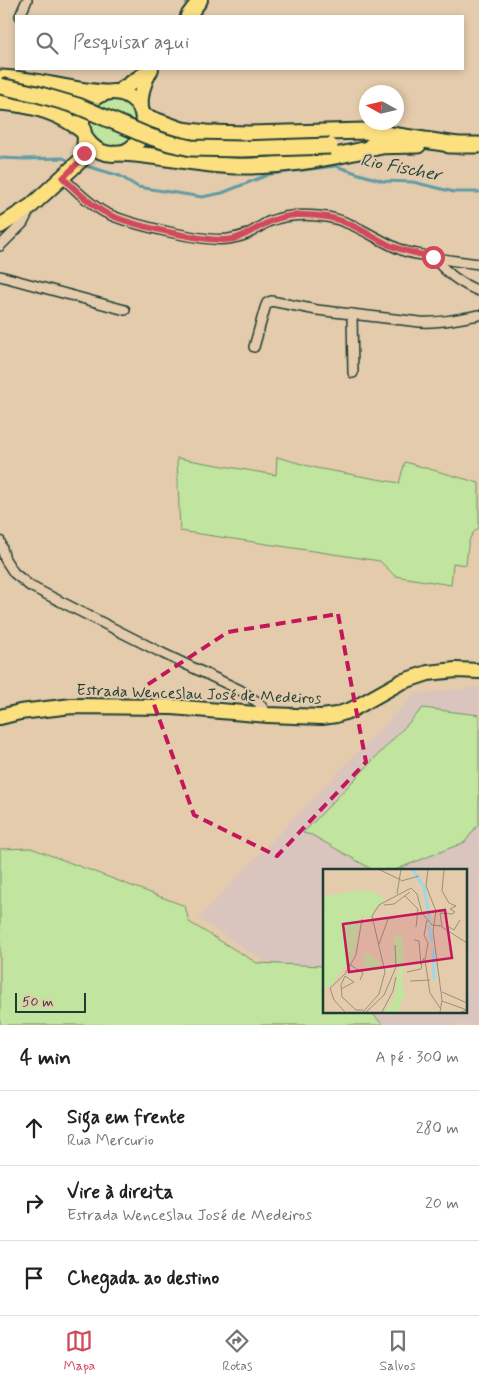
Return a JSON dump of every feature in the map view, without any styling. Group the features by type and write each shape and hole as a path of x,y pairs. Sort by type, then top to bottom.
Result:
{"highway":[{"path":"0,78 26,80 87,92 111,93"},
{"path":"0,86 78,106 148,136 192,148 242,149 330,146 479,145"},
{"path":"0,102 19,103 40,109 76,125 84,134"},
{"path":"142,114 182,130 206,133 249,134 365,131 457,144"},
{"path":"113,153 136,153 194,162 237,166 286,163 334,157 381,146"}],"main road":[{"path":"189,15 200,0"},
{"path":"0,226 31,206 73,168 84,153 82,119 90,102 111,93 151,70"},
{"path":"73,168 129,148 138,140 144,127 140,102 141,96 143,86 151,70"},
{"path":"111,93 130,97 138,105 142,114"},
{"path":"84,134 98,150 113,153"},
{"name":"Estrada Wenceslau José de Medeiros","path":"0,716 72,706 172,707 314,717 336,715 357,707 401,682 440,671 479,671"}],"street":[{"path":"20,15 27,0"},
{"path":"73,168 91,204 106,213 148,227 214,240 231,239 250,233 280,217 298,215 328,218 348,223 406,252 479,264"},
{"path":"0,246 23,223 31,206"},
{"path":"433,257 453,278 479,291"},
{"path":"0,276 125,310"},
{"path":"254,346 265,308 271,301 309,309 435,322 454,321 479,315"},
{"path":"352,314 353,373"},
{"path":"0,541 5,559 14,573 30,586 240,690 259,703 268,715"}],"highlighted area":[{"path":"338,614 366,762 277,856 194,815 147,685 228,632"}],"shaded area":[{"path":"479,687 479,1025 362,1025 342,1012 466,1012 466,869 323,869 323,999 198,918 414,694"}],"green space":[{"path":"117,98 134,107 138,116 139,126 95,107 104,100"},
{"path":"90,118 135,137 121,146 105,145 93,135 90,127"},
{"path":"277,457 316,468 399,483 405,462 479,483 479,528 470,539 466,565 453,563 451,585 395,576 380,561 180,531 177,458 276,475"},
{"path":"423,708 479,715 479,823 465,842 398,869 371,869 312,835 303,833"},
{"path":"31,848 185,906 189,922 257,963 323,966 323,1012 371,1012 383,1025 0,1025 0,849"}],"waterway":[{"name":"Rio Fischer","path":"0,158 63,158 72,162"},
{"name":"Rio Fischer","path":"83,165 120,176 138,187 202,197 222,193 270,174 336,166 383,181 413,182 454,192 479,192"}],"route":[{"path":"84,153 81,160 63,178 91,204 106,213 139,225 214,240 231,239 250,233 280,217 298,215 328,218 348,223 406,252 433,257"}]}
